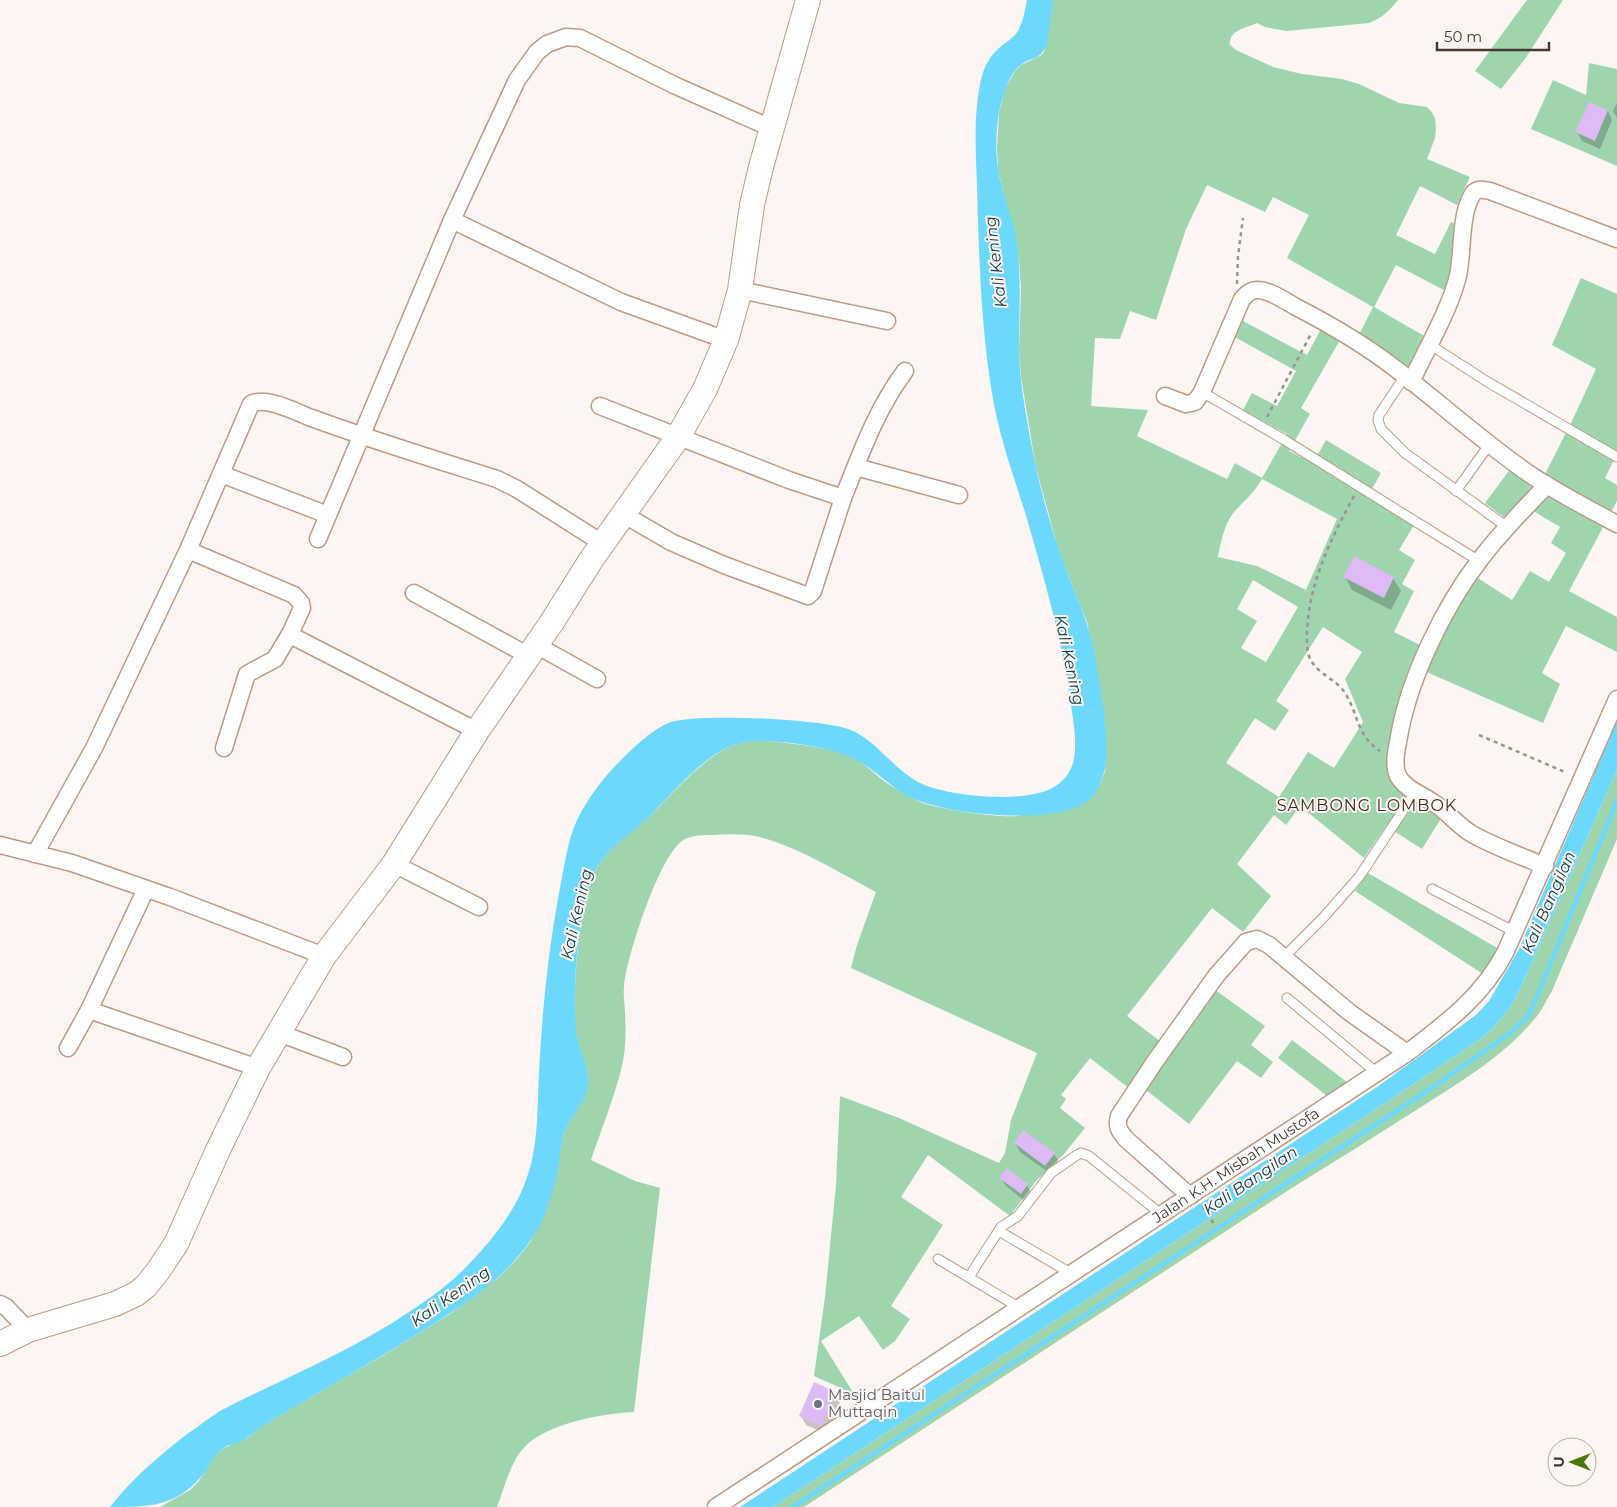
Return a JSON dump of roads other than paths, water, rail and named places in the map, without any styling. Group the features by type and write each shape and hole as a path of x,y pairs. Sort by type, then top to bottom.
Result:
{"main road":[{"path":"0,1344 28,1330 115,1304 136,1294 146,1286 176,1244 218,1150 258,1068 324,956 394,864 478,731 533,651 602,543 678,436 705,389 726,340 740,290 752,205 771,128 808,0"}],"street":[{"path":"318,540 452,220 517,80 537,52 556,40 572,36 580,38 674,85 771,128"},
{"path":"1408,379 1429,344 1450,300 1457,278 1463,228 1469,200 1475,191 1480,189 1490,191 1617,239"},
{"path":"452,220 621,302 726,340"},
{"path":"740,290 887,321"},
{"path":"1165,396 1181,402 1191,404 1195,402 1202,392 1242,299 1252,291 1264,291 1319,319 1372,352 1490,445 1547,485 1617,524"},
{"path":"623,514 671,542 689,550 808,596 814,591 843,498 873,422 890,391 904,371"},
{"path":"35,854 94,748 188,550 251,404 262,402 277,405 361,436 497,479 517,489 602,543"},
{"path":"600,406 789,480 843,498"},
{"path":"856,467 959,495"},
{"path":"221,474 328,514"},
{"path":"1545,866 1464,829 1444,810 1401,780 1396,770 1396,760 1404,714 1415,679 1449,608 1464,581 1479,561 1547,485"},
{"path":"188,550 294,595 298,598 302,608 290,634 275,659 247,674 224,748"},
{"path":"414,593 533,651 598,679"},
{"path":"290,634 478,731"},
{"name":"Jalan K.H. Misbah Mustofa","path":"716,1507 1162,1215 1196,1200 1407,1053 1461,1009 1481,990 1496,970 1545,866 1617,699"},
{"path":"0,845 72,863 324,956"},
{"path":"394,864 480,907"},
{"path":"68,1048 89,1010 146,889"},
{"path":"1196,1200 1126,1139 1118,1128 1117,1123 1119,1116 1154,1063 1216,976 1246,942 1258,939 1263,941 1349,1012 1407,1053"},
{"path":"89,1010 258,1068"},
{"path":"279,1033 343,1057"},
{"path":"0,1304 6,1307 28,1330"}],"lane":[{"path":"1429,344 1486,381 1617,457"},
{"path":"1408,379 1382,410 1378,420 1379,425 1385,434 1405,453 1507,528"},
{"path":"1202,392 1262,426 1479,561"},
{"path":"1456,491 1490,445"},
{"path":"1284,957 1322,919 1359,877 1416,791"},
{"path":"1432,889 1515,932"},
{"path":"1287,998 1377,1073"},
{"path":"969,1277 998,1231 1018,1216 1051,1172 1081,1153 1096,1162 1162,1215"},
{"path":"998,1231 1072,1274"},
{"path":"938,1259 1020,1308"}],"water":[{"name":"Kali Kening","path":"1027,0 1053,0 1047,45 1038,57 1025,62 1018,68 1008,82 997,126 996,150 999,173 1015,231 1018,252 1021,379 1035,463 1055,537 1087,625 1099,680 1107,748 1104,773 1093,796 1074,808 1053,813 1002,815 950,809 912,798 863,764 846,755 824,749 782,742 756,741 730,746 702,764 603,859 597,867 588,889 580,928 575,1015 576,1031 587,1073 588,1085 581,1104 565,1130 551,1197 544,1217 530,1242 502,1273 470,1300 416,1335 270,1421 244,1440 221,1450 201,1477 181,1494 171,1500 160,1503 137,1507 110,1507 147,1467 190,1432 220,1411 364,1340 432,1296 467,1266 506,1219 523,1188 535,1146 542,1027 549,960 555,915 571,837 577,820 587,802 606,776 648,735 671,722 685,719 761,718 837,726 860,735 918,782 947,792 966,795 1025,796 1054,787 1068,774 1073,763 1075,739 1066,676 1045,581 996,414 983,321 980,267 976,147 978,93 984,69 992,55 1018,31 1023,20"},
{"name":"Kali Bangilan","path":"1617,721 1617,770 1521,987 1511,1006 1493,1028 1480,1039 1400,1093 773,1507 740,1507 1377,1087 1476,1015 1489,1001 1519,949"}],"waterway":[{"path":"793,1507 1430,1089 1509,1034 1527,1017 1535,1001 1617,801"}],"place":[{"name":"Masjid Baitul Muttaqin","path":"818,1404"}],"district":[{"name":"SAMBONG LOMBOK","path":"1367,805"}]}
